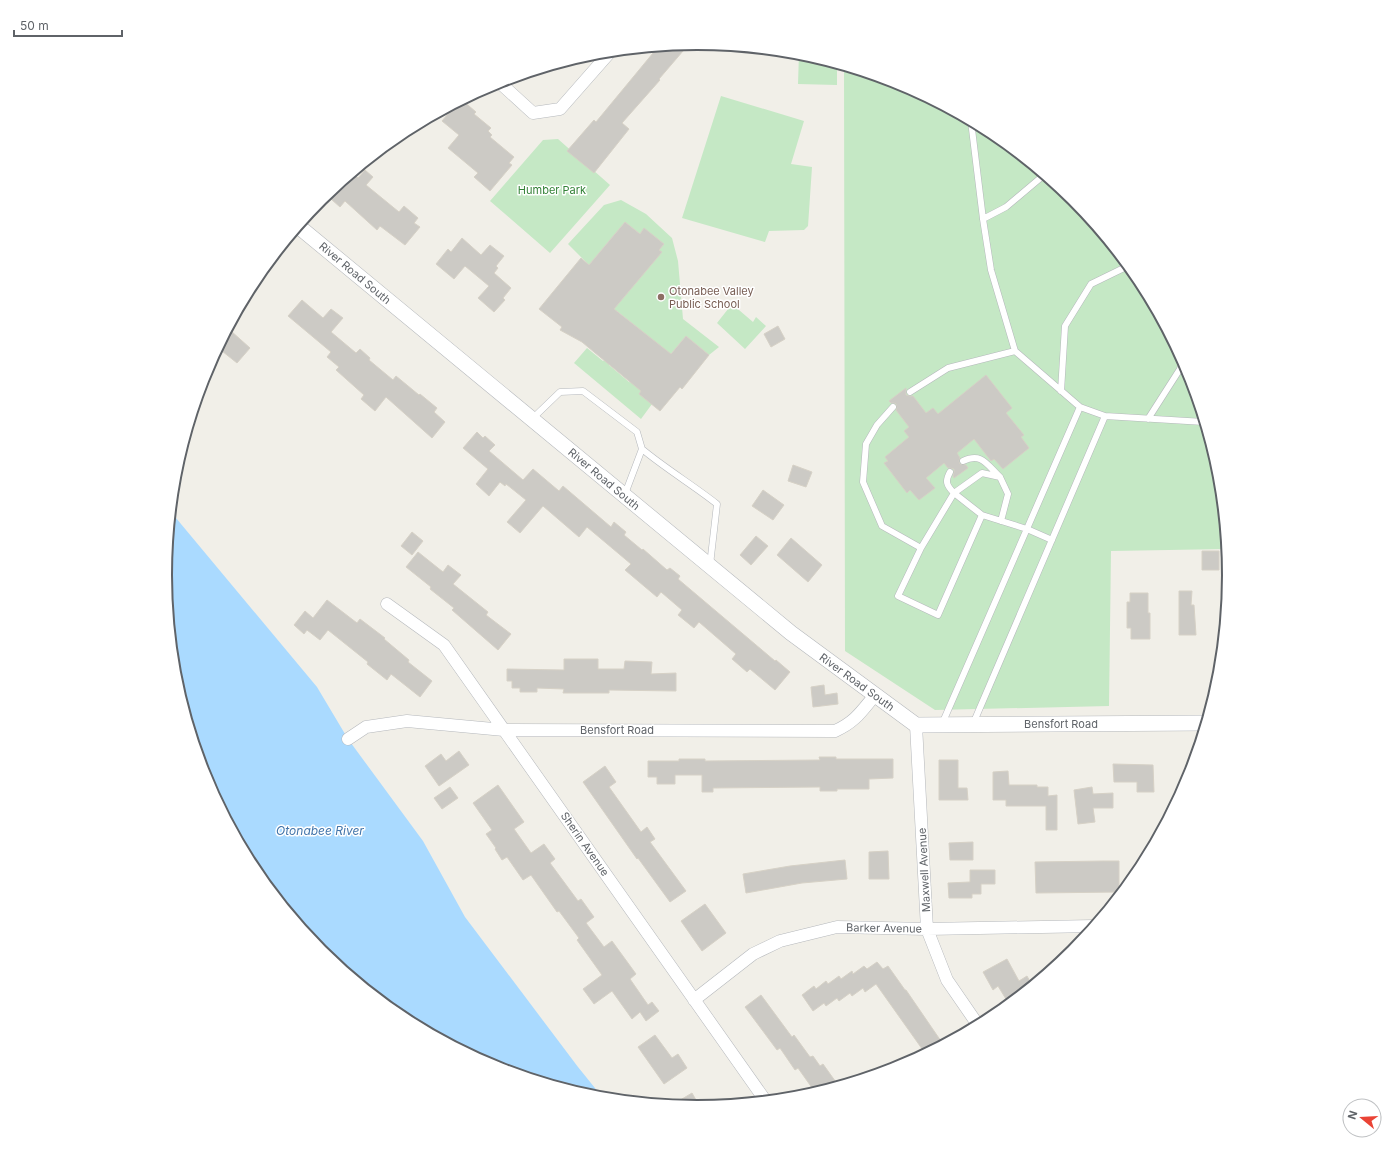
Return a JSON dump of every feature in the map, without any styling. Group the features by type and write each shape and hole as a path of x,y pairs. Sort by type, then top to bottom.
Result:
{"street":[{"path":"504,87 533,113 560,109 606,58"},
{"name":"River Road South","path":"302,229 791,633 916,725"},
{"name":"Sherin Avenue","path":"387,604 444,646 762,1096"},
{"name":"Bensfort Road","path":"348,739 366,727 407,721 504,730 834,731 846,726 854,720 875,695"},
{"name":"Bensfort Road","path":"916,725 1200,723"},
{"name":"Maxwell Avenue","path":"916,725 927,928 947,980 975,1020"},
{"name":"Barker Avenue","path":"694,1000 753,954 780,941 837,927 927,928 1087,926"}],"lane":[{"path":"972,127 991,270 1015,351 1080,407 1105,416 1199,422"},
{"path":"983,219 1006,207 1041,178"},
{"path":"1061,391 1065,326 1091,284 1123,268"},
{"path":"910,392 948,368 1015,351"},
{"path":"1148,419 1180,369"},
{"path":"532,419 560,392 583,391 637,432 642,449 661,465 699,490 717,504 710,566"},
{"path":"893,407 877,425 866,444 863,482 882,526 921,548"},
{"path":"942,724 1080,407"},
{"path":"973,724 1105,416"},
{"path":"625,496 642,449"},
{"path":"963,461 971,457 981,458 1000,477 1008,494 1001,521"},
{"path":"950,472 946,480 947,487 982,515 1027,529 1052,540"},
{"path":"982,515 938,615 898,596 921,548 954,493 982,473 1000,477"}],"green space":[{"path":"799,60 837,69 837,85 798,84"},
{"path":"844,71 898,90 929,104 960,120 989,138 1017,158 1043,180 1092,229 1114,255 1134,283 1168,343 1194,406 1212,473 1218,506 1221,549 1111,551 1109,706 935,710 845,651"},
{"path":"721,96 804,121 791,164 812,167 808,226 804,230 769,231 765,242 682,218"},
{"name":"Humber Park","path":"558,139 610,185 550,253 490,201 543,140"},
{"path":"621,200 646,214 672,238 678,261 683,319 719,347 709,355 686,336 669,356 660,346 617,311 614,314 610,310 616,306 661,252 659,250 664,244 644,229 640,234 625,222 589,265 568,244 604,205"},
{"path":"732,304 753,322 756,317 766,326 745,349 717,323"},
{"path":"587,348 603,361 606,359 611,363 609,365 629,382 646,385 639,394 652,404 641,419 574,363"}],"water":[{"name":"Otonabee River","path":"175,517 317,687 348,739 423,841 465,917 597,1090 528,1072 496,1060 434,1030 377,992 351,970 302,921 280,895 260,867 226,807 200,744 190,711 176,644 173,609 172,575"}],"building":[{"path":"684,50 622,123 629,129 594,173 567,151 594,120 596,122 654,52"},
{"path":"466,104 476,112 474,114 491,128 488,131 492,135 490,137 514,157 509,163 512,165 490,191 474,177 478,173 448,148 459,135 442,121 449,112"},
{"path":"365,170 373,177 366,185 399,212 404,206 418,218 414,223 420,227 405,245 380,226 377,230 345,201 340,207 331,199 356,176 358,178"},
{"path":"625,222 640,234 644,228 664,244 659,250 662,252 614,309 671,354 686,336 709,355 682,389 680,387 660,411 639,394 641,391 582,342 560,330 562,327 539,309 581,258 589,265"},
{"path":"462,238 481,255 490,245 504,256 496,266 498,268 494,273 511,288 503,298 505,300 494,312 478,298 489,286 465,266 454,279 436,264 448,249 451,252"},
{"path":"302,300 323,318 331,309 343,318 331,332 356,353 360,349 370,358 369,360 393,380 396,376 437,408 434,412 445,422 432,438 386,397 375,411 361,399 364,395 336,370 339,367 327,357 331,352 288,316"},
{"path":"778,326 785,339 771,347 764,334"},
{"path":"232,332 250,348 237,363 222,351"},
{"path":"986,375 1012,408 1006,413 1024,435 1021,437 1029,448 1003,469 994,459 991,461 974,439 957,453 960,458 960,464 966,465 968,468 954,478 954,469 948,468 944,463 926,478 935,488 919,500 910,490 907,493 884,463 888,461 885,457 909,437 904,431 909,427 896,410 896,404 889,401 906,388 906,395 913,396 926,413 933,408 938,414"},
{"path":"477,432 483,438 485,436 495,445 489,451 523,480 533,469 559,491 563,486 611,527 614,522 626,532 624,535 667,570 670,568 680,576 678,579 790,672 775,690 750,669 747,672 732,659 736,654 699,622 694,628 678,615 682,610 661,592 657,597 625,570 631,564 587,527 579,537 543,506 520,533 507,522 526,500 506,484 505,486 500,482 489,496 476,484 488,469 463,448"},
{"path":"793,465 812,472 806,487 788,481"},
{"path":"763,490 784,505 773,520 752,506"},
{"path":"412,532 423,541 412,555 401,546"},
{"path":"756,536 768,546 751,565 740,555"},
{"path":"791,538 822,565 808,582 777,555"},
{"path":"1202,551 1219,551 1219,570 1202,570"},
{"path":"418,552 443,572 448,565 461,575 453,584 488,612 486,615 511,634 498,650 452,610 454,608 430,589 431,587 406,567"},
{"path":"1179,591 1192,591 1191,605 1194,605 1196,635 1179,635"},
{"path":"1130,593 1148,593 1150,639 1131,639 1131,628 1127,628 1127,602 1130,602"},
{"path":"327,600 357,623 360,619 385,638 384,639 409,660 408,662 432,681 420,697 391,674 387,680 367,664 368,662 328,630 320,640 307,630 304,634 294,625 305,611 313,618"},
{"path":"564,659 598,659 598,669 624,669 625,661 652,662 651,674 676,673 676,691 609,690 609,693 563,693 564,689 537,688 537,692 520,692 520,688 512,688 512,681 507,681 507,669 564,670"},
{"path":"824,685 825,695 837,693 838,704 813,707 811,687"},
{"path":"459,751 469,765 439,786 425,766 441,754 446,761"},
{"path":"819,757 836,757 836,759 893,759 893,778 869,779 869,789 837,789 837,791 820,791 820,787 713,788 713,792 702,792 702,775 675,775 675,784 657,784 657,777 648,777 648,761 679,761 679,759 705,759 705,761 820,760"},
{"path":"939,760 958,760 958,788 967,788 968,800 939,800"},
{"path":"1113,764 1153,765 1154,792 1137,792 1137,782 1114,782"},
{"path":"605,766 616,782 609,787 641,832 647,827 655,839 650,842 686,891 670,902 638,858 637,859 583,782"},
{"path":"1008,771 1009,785 1037,785 1037,787 1048,787 1048,796 1057,795 1057,830 1046,830 1046,806 1006,806 1006,800 993,800 993,772"},
{"path":"498,785 524,822 514,829 531,853 544,844 555,859 550,863 578,901 581,899 594,917 586,923 604,947 612,941 636,974 630,979 648,1005 652,1002 659,1011 646,1021 640,1012 632,1019 612,991 594,1004 583,989 602,975 577,940 579,938 559,911 557,912 531,875 523,880 507,857 502,860 495,849 496,848 486,834 492,830 473,803"},
{"path":"450,787 458,798 442,809 434,798"},
{"path":"1092,787 1093,794 1113,793 1113,808 1093,808 1095,822 1078,824 1074,790"},
{"path":"973,842 973,860 950,860 949,843"},
{"path":"888,851 889,879 869,879 869,852"},
{"path":"845,860 847,879 802,883 746,893 743,874 790,866"},
{"path":"1119,861 1119,888 1116,892 1036,893 1035,862"},
{"path":"970,870 995,870 995,884 981,884 981,894 972,894 972,898 949,898 948,883 970,882"},
{"path":"705,904 726,933 702,951 681,921"},
{"path":"1007,959 1019,981 1027,976 1030,981 1006,1000 998,986 993,990 983,972"},
{"path":"877,962 883,969 888,966 940,1040 922,1049 876,984 865,992 863,988 852,996 850,993 839,1001 837,998 826,1006 824,1003 813,1011 802,995 814,986 816,989 826,981 828,984 839,976 841,979 852,971 853,974 864,966 867,969"},
{"path":"761,995 792,1037 794,1035 810,1057 813,1056 820,1066 823,1064 835,1081 812,1087 798,1068 795,1070 780,1048 777,1050 745,1007"},
{"path":"655,1035 672,1058 678,1054 687,1068 664,1084 638,1047"},
{"path":"692,1093 696,1100 681,1100"}],"place":[{"name":"Otonabee Valley Public School","path":"661,297"}]}
